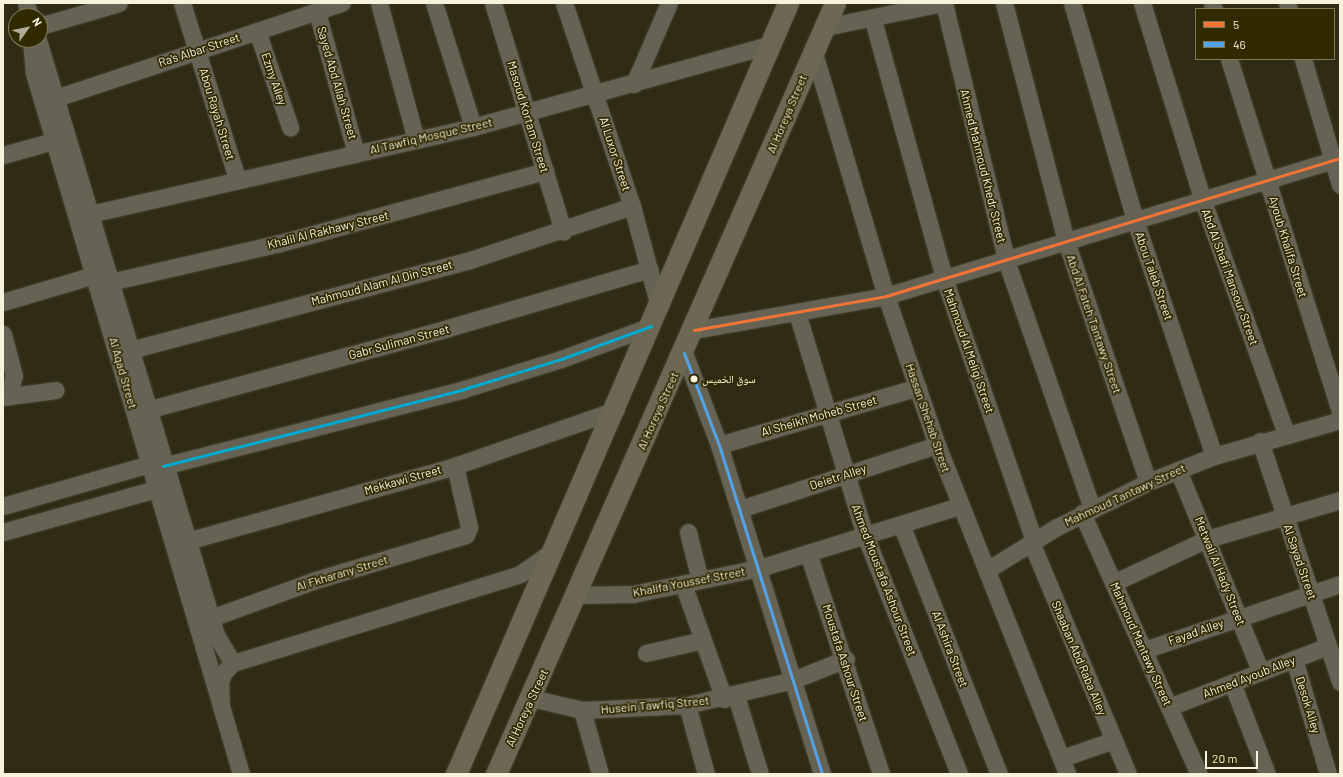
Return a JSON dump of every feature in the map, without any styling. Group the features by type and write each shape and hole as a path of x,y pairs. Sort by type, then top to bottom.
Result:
{"main road":[{"path":"456,774 616,410 788,3"},
{"name":"Al Horeya Street","path":"496,774 684,353 835,3"}],"street":[{"path":"48,24 119,3"},
{"name":"Abou Rayah Street","path":"182,3 237,179"},
{"name":"Ra's Albar Street","path":"56,98 342,3"},
{"path":"379,3 416,140"},
{"path":"434,3 473,127"},
{"name":"Masoud Kortam Street","path":"494,3 563,231"},
{"path":"634,84 669,3"},
{"path":"825,27 873,20 943,3"},
{"name":"Ahmed Mahmoud Khedr Street","path":"943,3 1006,260 1087,511"},
{"name":"Abd Al Fateh Tantawy Street","path":"1004,3 1066,241 1148,482"},
{"name":"Abou Taleb Street","path":"1072,3 1136,220 1214,456"},
{"name":"Abd Al Shafi Mansour Street","path":"1142,3 1202,198 1286,434"},
{"name":"Al Luxor Street","path":"565,4 597,96 632,206 659,307"},
{"name":"Sayed Abd Allah Street","path":"317,12 356,154"},
{"name":"Mahmoud Al Meligi Street","path":"873,20 944,278 1032,541"},
{"name":"Ezmy Alley","path":"257,31 290,127"},
{"name":"Al Tawfiq Mosque Street","path":"90,214 237,179 356,154 527,114 597,96 769,45"},
{"name":"Al Aqad Street","path":"32,48 34,73 54,141 94,275 156,465 187,541 218,640 233,663"},
{"name":"Al Aqad Street","path":"40,48 147,410 156,465 156,489 221,706"},
{"name":"Hassan Shehab Street","path":"814,53 886,296 937,445 959,506 987,570 1064,766"},
{"name":"Ayoub Khalifa Street","path":"1230,60 1340,412"},
{"path":"1303,60 1336,159 1340,185"},
{"path":"3,155 54,141"},
{"path":"694,330 797,313 886,296 1136,220 1202,198 1336,159"},
{"name":"Khalil Al Rakhawy Street","path":"110,282 309,235 545,171"},
{"name":"Mahmoud Alam Al Din Street","path":"130,350 470,260 563,231 632,206"},
{"name":"Gabr Suliman Street","path":"147,410 448,328 650,269"},
{"path":"3,302 94,275"},
{"name":"Ahmed Moustafa Ashour Street","path":"797,313 865,535 959,774"},
{"path":"3,506 156,465 464,389 561,360 651,326"},
{"path":"3,334 14,376 5,397"},
{"path":"684,353 719,445 740,509 822,774"},
{"name":"Al Sheikh Moheb Street","path":"719,445 918,387"},
{"path":"5,397 56,390"},
{"name":"Mekkawi Street","path":"187,541 455,466 616,410"},
{"name":"Mahmoud Tantawy Street","path":"987,570 1032,541 1087,511 1148,482 1214,456 1286,434 1340,420"},
{"name":"Al Sayad Street","path":"1260,442 1340,682"},
{"name":"Deietr Alley","path":"740,509 937,445"},
{"name":"Al Fkharany Street","path":"211,618 319,579 462,537 469,527 455,466"},
{"name":"Metwali Al Hady Street","path":"1178,470 1261,672"},
{"path":"3,532 156,489"},
{"path":"1114,583 1207,539 1340,500"},
{"name":"Khalifa Youssef Street","path":"577,595 633,594 759,568 959,506"},
{"name":"Mahmoud Mantawy Street","path":"1087,511 1114,583 1199,774"},
{"name":"Al Ashira Street","path":"901,524 999,774"},
{"path":"688,532 700,580"},
{"name":"Shaaban Abd Raba Alley","path":"1032,541 1128,774"},
{"path":"241,774 221,706 220,683 223,673 233,663 520,574 541,562 558,544"},
{"name":"Moustafa Ashour Street","path":"808,553 846,659 881,774"},
{"path":"683,584 703,640 730,697 760,774"},
{"name":"Fayad Alley","path":"1144,650 1340,584"},
{"path":"646,653 703,640"},
{"name":"Ahmed Ayoub Alley","path":"1169,707 1328,646"},
{"name":"Husein Tawfiq Street","path":"531,698 582,710 687,705 730,697 793,680 846,659"},
{"name":"Desok Alley","path":"1294,659 1328,774"},
{"path":"1232,683 1267,774"},
{"path":"687,705 706,774"},
{"path":"582,710 600,774"},
{"path":"1064,766 1114,740"}],"transit line":[{"name":"5","path":"694,330 886,296 1340,158"},
{"path":"163,466 464,389 561,359 651,326"},
{"name":"46","path":"684,353 719,445 822,774"}],"place":[{"name":"سوق الخميس","path":"694,379"}]}
